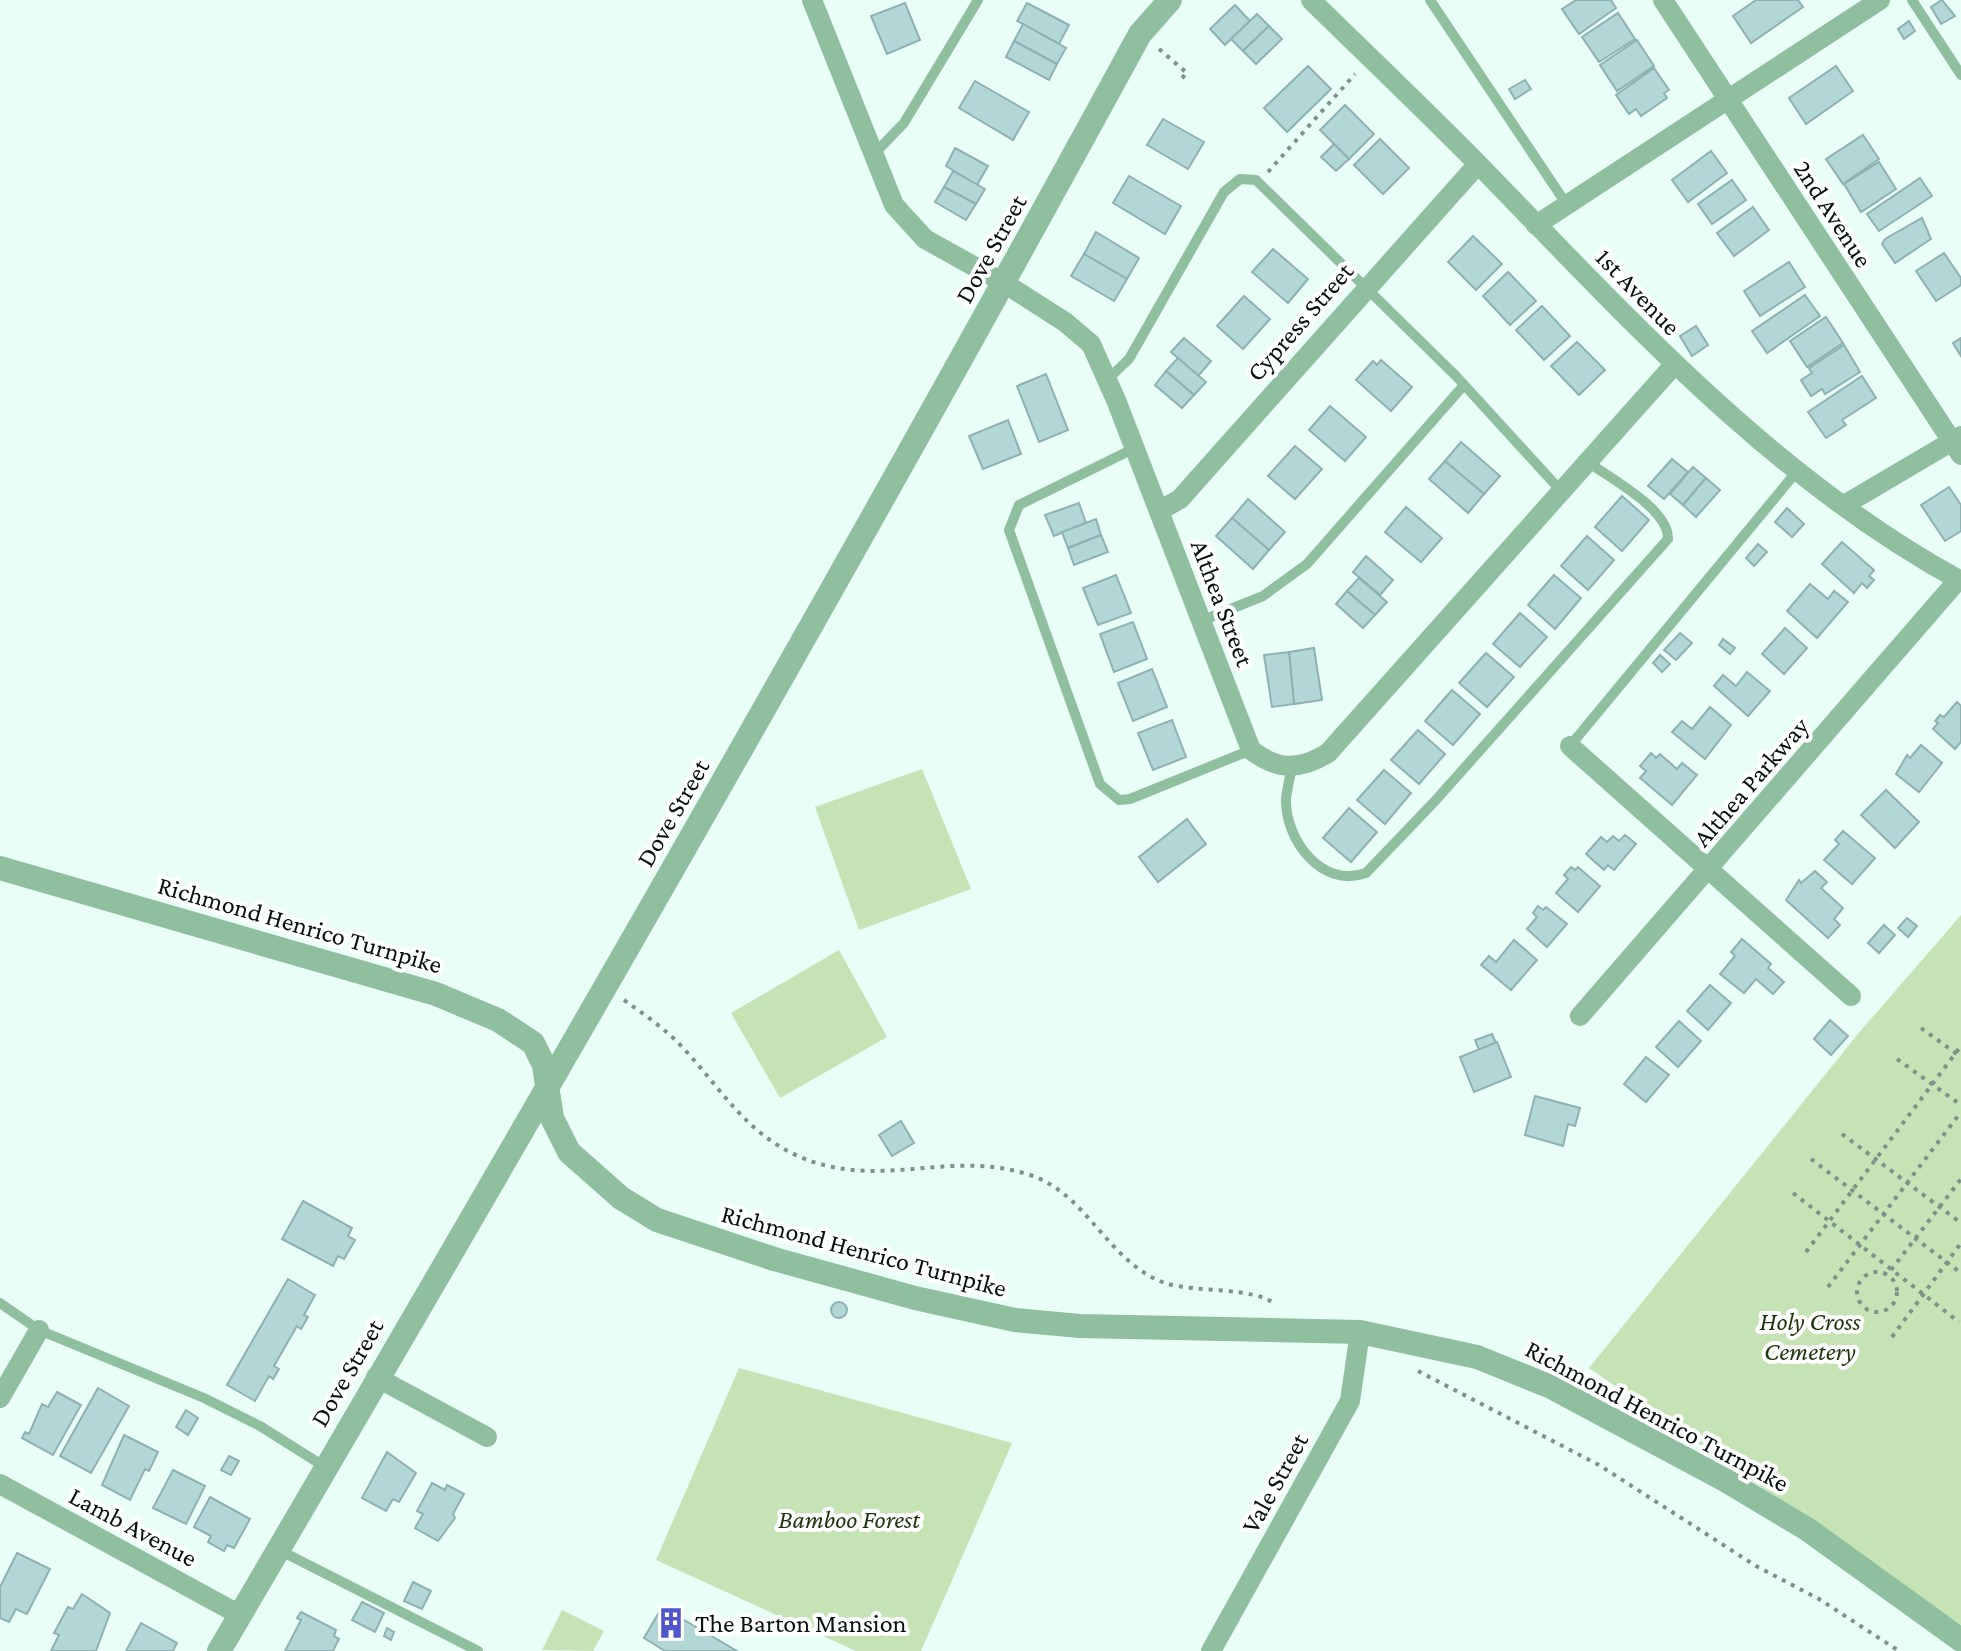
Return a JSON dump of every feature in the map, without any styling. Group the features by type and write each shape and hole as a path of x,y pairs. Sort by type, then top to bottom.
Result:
{"street":[{"name":"Althea Street","path":"812,0 894,205 925,239 1004,283 1065,322 1091,344 1135,448 1251,750"},
{"name":"Dove Street","path":"219,1651 376,1377 548,1090 1004,283 1140,34 1170,0"},
{"name":"1st Avenue","path":"1311,0 1478,164 1674,365 1756,439 1844,505 1960,580"},
{"name":"2nd Avenue","path":"1663,0 1958,445"},
{"path":"1536,225 1880,0"},
{"name":"Cypress Street","path":"1159,511 1180,499 1365,287 1478,164"},
{"path":"1251,750 1270,764 1292,767 1313,762 1328,753 1674,365"},
{"path":"1844,505 1958,445"},
{"name":"Althea Parkway","path":"1580,1016 1960,580"},
{"path":"1570,746 1851,996"},
{"name":"Richmond Henrico Turnpike","path":"0,868 454,1000 498,1020 533,1043 544,1065 559,1136 569,1152 604,1185 657,1220 734,1248 915,1298 1015,1320 1080,1326 1360,1332 1477,1357 1592,1408 1807,1529 1961,1640"},
{"path":"0,1398 39,1330"},
{"name":"Vale Street","path":"1211,1651 1350,1401 1360,1332"},
{"path":"376,1377 487,1437"},
{"name":"Lamb Avenue","path":"0,1484 240,1615"}],"lane":[{"path":"1430,0 1567,205"},
{"path":"1912,0 1961,75"},
{"path":"873,156 904,123 975,2"},
{"path":"1107,380 1129,359 1224,192 1240,179 1259,183 1464,385 1562,492"},
{"path":"1201,621 1263,596 1307,564 1464,385"},
{"path":"1135,448 1019,505 1009,530 1100,784 1119,800 1130,799 1251,750"},
{"path":"1292,767 1286,800 1291,827 1301,848 1316,865 1335,875 1353,877 1366,873 1445,790 1668,539 1668,528 1658,515 1588,462"},
{"path":"1570,746 1798,470"},
{"path":"0,1303 39,1330 204,1398 260,1426 325,1467"},
{"path":"278,1549 478,1651"}],"path":[{"path":"1140,34 1187,73 1181,79"},
{"path":"1259,183 1369,58"},
{"path":"1921,1028 1958,1055"},
{"path":"1806,1252 1958,1055 1961,1046"},
{"path":"1897,1059 1961,1105"},
{"path":"1828,1287 1961,1112"},
{"path":"1842,1134 1961,1223"},
{"path":"1811,1159 1961,1273"},
{"path":"1889,1272 1961,1179"},
{"path":"1793,1193 1889,1272 1959,1322"},
{"path":"1892,1337 1961,1243"},
{"path":"1872,1272 1889,1272 1897,1288 1894,1303 1881,1312 1866,1309 1857,1297 1860,1281 1872,1272"}],"green space":[{"path":"922,769 971,889 859,930 815,807"},
{"name":"Holy Cross Cemetery","path":"1961,915 1961,1625 1589,1368 1857,1035"},
{"path":"839,950 887,1037 780,1098 731,1013"},
{"name":"Bamboo Forest","path":"739,1368 1012,1443 921,1651 856,1651 656,1560"},
{"path":"562,1610 604,1631 593,1651 542,1650"}],"building":[{"path":"1576,0 1611,0 1616,8 1579,34 1562,9"},
{"path":"1756,0 1798,0 1803,7 1751,43 1733,16"},
{"path":"1942,0 1955,16 1941,24 1931,7"},
{"path":"905,3 920,40 887,54 871,16"},
{"path":"1027,3 1069,25 1059,44 1017,21"},
{"path":"1235,5 1250,21 1225,45 1210,29"},
{"path":"1618,13 1635,39 1599,62 1582,37"},
{"path":"1257,14 1269,26 1243,51 1231,39"},
{"path":"1909,21 1915,31 1904,39 1898,29"},
{"path":"1023,24 1066,48 1057,64 1014,41"},
{"path":"1269,26 1282,39 1256,64 1243,51"},
{"path":"1637,40 1654,66 1617,91 1600,65"},
{"path":"1014,41 1057,64 1049,80 1006,57"},
{"path":"1308,66 1331,89 1287,132 1264,108"},
{"path":"1836,66 1853,91 1806,124 1789,98"},
{"path":"1654,68 1669,90 1664,93 1667,98 1641,116 1636,109 1629,114 1616,95"},
{"path":"1525,80 1531,89 1515,99 1509,89"},
{"path":"975,81 1029,112 1013,140 959,108"},
{"path":"1345,105 1374,134 1349,159 1320,130"},
{"path":"1163,119 1204,142 1188,169 1147,145"},
{"path":"1863,135 1879,159 1843,184 1826,159"},
{"path":"1380,139 1409,168 1383,194 1354,165"},
{"path":"1334,144 1349,159 1336,171 1321,157"},
{"path":"955,148 988,166 977,185 946,166"},
{"path":"1711,151 1727,173 1688,202 1672,180"},
{"path":"1879,162 1896,189 1861,212 1844,184"},
{"path":"953,171 985,189 976,204 944,187"},
{"path":"1129,176 1181,206 1165,234 1113,203"},
{"path":"1920,178 1932,196 1879,231 1867,214"},
{"path":"1732,180 1746,200 1712,224 1698,204"},
{"path":"944,187 976,204 966,220 935,202"},
{"path":"1753,207 1769,230 1734,256 1717,233"},
{"path":"1922,218 1931,239 1895,263 1882,244 1885,239"},
{"path":"1096,232 1139,258 1127,279 1084,254"},
{"path":"1473,236 1502,264 1476,290 1448,262"},
{"path":"1273,249 1308,279 1288,303 1252,272"},
{"path":"1944,253 1961,278 1961,285 1936,301 1916,271"},
{"path":"1084,254 1127,279 1114,301 1071,276"},
{"path":"1789,262 1805,287 1760,316 1744,291"},
{"path":"1508,272 1536,301 1510,325 1483,296"},
{"path":"1805,295 1820,316 1767,353 1752,331"},
{"path":"1244,296 1270,319 1243,349 1217,326"},
{"path":"1542,306 1570,336 1544,360 1516,330"},
{"path":"1826,317 1843,343 1807,367 1790,341"},
{"path":"1696,326 1708,345 1692,356 1680,336"},
{"path":"1184,338 1211,361 1198,376 1171,352"},
{"path":"1961,338 1961,356 1953,343"},
{"path":"1577,342 1605,370 1579,395 1551,366"},
{"path":"1844,345 1860,372 1825,394 1822,389 1811,396 1801,380 1812,373 1809,368"},
{"path":"1178,358 1206,382 1194,395 1166,371"},
{"path":"1381,360 1412,387 1391,411 1356,380 1373,361 1377,365"},
{"path":"1166,371 1194,395 1182,408 1155,385"},
{"path":"1046,374 1068,430 1039,442 1017,386"},
{"path":"1862,376 1876,398 1842,420 1846,425 1826,438 1808,412"},
{"path":"1330,406 1366,437 1345,461 1309,430"},
{"path":"1008,420 1021,454 983,469 969,436"},
{"path":"1461,442 1500,476 1484,494 1445,461"},
{"path":"1295,446 1322,469 1295,499 1268,476"},
{"path":"1672,459 1688,472 1664,499 1648,486"},
{"path":"1445,461 1484,494 1468,513 1429,479"},
{"path":"1693,467 1706,478 1683,505 1670,494"},
{"path":"1706,478 1720,490 1696,517 1683,505"},
{"path":"1949,487 1961,505 1961,531 1945,541 1921,505"},
{"path":"1622,496 1649,520 1622,551 1595,527"},
{"path":"1248,499 1285,532 1269,550 1232,518"},
{"path":"1079,503 1086,523 1054,536 1045,515"},
{"path":"1406,507 1442,538 1421,562 1385,532"},
{"path":"1787,508 1804,524 1792,537 1775,522"},
{"path":"1232,518 1269,550 1253,569 1216,536"},
{"path":"1096,519 1101,535 1068,548 1062,532"},
{"path":"1101,535 1108,552 1074,565 1068,548"},
{"path":"1587,536 1614,560 1588,590 1561,566"},
{"path":"1842,542 1874,570 1869,576 1874,580 1867,588 1862,583 1854,593 1822,564"},
{"path":"1758,544 1767,552 1754,566 1746,558"},
{"path":"1366,556 1393,580 1380,595 1353,572"},
{"path":"1116,575 1131,613 1098,625 1083,588"},
{"path":"1554,575 1581,598 1555,629 1528,605"},
{"path":"1359,578 1387,602 1375,615 1347,591"},
{"path":"1810,584 1828,599 1834,591 1848,602 1817,638 1787,611"},
{"path":"1347,591 1375,615 1363,628 1336,604"},
{"path":"1520,613 1547,637 1520,667 1493,644"},
{"path":"1133,622 1147,659 1114,672 1100,634"},
{"path":"1785,628 1807,648 1784,674 1762,654"},
{"path":"1680,633 1692,643 1676,660 1664,650"},
{"path":"1723,639 1735,648 1730,654 1719,645"},
{"path":"1314,648 1322,700 1294,704 1289,652"},
{"path":"1289,652 1294,704 1272,707 1264,655"},
{"path":"1486,653 1514,677 1487,707 1459,683"},
{"path":"1660,655 1670,664 1662,672 1653,663"},
{"path":"1152,669 1167,707 1133,721 1118,683"},
{"path":"1747,672 1770,691 1748,716 1714,686 1723,675 1736,686"},
{"path":"1452,690 1480,714 1453,745 1425,721"},
{"path":"1957,702 1961,706 1961,742 1955,749 1933,729 1940,715 1944,717"},
{"path":"1710,707 1731,725 1705,759 1672,732 1682,721 1692,729"},
{"path":"1172,720 1186,757 1153,770 1138,733"},
{"path":"1418,730 1445,754 1419,784 1391,760"},
{"path":"1921,745 1942,763 1919,792 1896,774 1907,755 1910,758"},
{"path":"1651,753 1656,758 1660,754 1677,769 1682,763 1697,775 1672,805 1640,778 1646,771 1640,766"},
{"path":"1384,770 1411,793 1385,824 1357,800"},
{"path":"1886,790 1919,822 1895,848 1861,815"},
{"path":"1349,808 1377,832 1351,862 1323,838"},
{"path":"1187,819 1206,844 1158,882 1139,857"},
{"path":"1843,831 1875,858 1852,884 1824,860 1839,844 1835,840"},
{"path":"1625,835 1636,844 1614,870 1608,865 1604,870 1586,854 1601,837 1607,842 1613,836 1619,841"},
{"path":"1571,867 1575,870 1578,867 1600,886 1578,912 1556,893 1568,879 1564,875"},
{"path":"1815,871 1827,882 1821,888 1843,908 1834,919 1840,925 1828,938 1786,900 1799,880 1801,883"},
{"path":"1538,906 1543,910 1546,907 1567,924 1547,947 1527,929 1537,917 1533,913"},
{"path":"1907,918 1917,926 1908,937 1898,928"},
{"path":"1884,925 1895,935 1879,953 1868,943"},
{"path":"1742,939 1771,964 1768,968 1784,982 1773,994 1756,979 1744,993 1720,974 1735,956 1731,952"},
{"path":"1514,940 1537,960 1511,990 1481,965 1489,956 1496,962"},
{"path":"1710,985 1731,1003 1708,1030 1687,1011"},
{"path":"1830,1020 1848,1036 1831,1055 1814,1039"},
{"path":"1679,1021 1701,1041 1678,1067 1656,1047"},
{"path":"1492,1034 1496,1043 1479,1050 1475,1040"},
{"path":"1497,1042 1511,1077 1474,1092 1460,1057"},
{"path":"1646,1057 1669,1075 1646,1102 1624,1084"},
{"path":"1535,1096 1580,1108 1575,1126 1568,1124 1563,1146 1525,1135"},
{"path":"901,1121 914,1143 892,1156 879,1135"},
{"path":"303,1201 352,1228 348,1236 355,1240 344,1259 338,1256 333,1266 282,1239"},
{"path":"288,1279 315,1295 304,1315 308,1317 301,1329 297,1326 274,1366 279,1369 273,1379 269,1376 255,1401 227,1385"},
{"path":"836,1302 842,1302 847,1310 845,1316 836,1318 831,1313 831,1307"},
{"path":"98,1388 129,1406 91,1473 60,1456"},
{"path":"57,1392 81,1405 53,1455 22,1438 25,1432 29,1434 42,1404 48,1407"},
{"path":"186,1410 198,1418 188,1435 176,1427"},
{"path":"124,1435 158,1452 149,1471 145,1469 130,1500 102,1485"},
{"path":"387,1452 416,1473 399,1502 393,1499 386,1511 362,1498"},
{"path":"229,1456 239,1461 231,1475 221,1470"},
{"path":"173,1470 205,1486 186,1524 153,1508"},
{"path":"432,1483 445,1490 447,1485 464,1494 453,1514 455,1518 438,1541 415,1528 423,1514 417,1511"},
{"path":"210,1497 250,1519 234,1548 227,1545 224,1551 208,1542 211,1536 194,1527"},
{"path":"17,1553 50,1569 27,1614 16,1609 9,1622 0,1618 0,1587"},
{"path":"413,1582 431,1591 422,1609 404,1601"},
{"path":"82,1594 110,1613 96,1651 51,1651 59,1635 54,1633 68,1607 73,1609"},
{"path":"362,1602 384,1613 375,1632 352,1620"},
{"name":"The Barton Mansion","path":"662,1607 737,1651 665,1651 644,1638"},
{"path":"301,1612 336,1630 334,1636 339,1639 333,1651 285,1651 301,1620 297,1618"},
{"path":"141,1623 177,1643 173,1651 126,1651"},
{"path":"387,1628 394,1632 391,1640 384,1636"}],"place":[{"name":"The Barton Mansion","path":"671,1623"}]}
